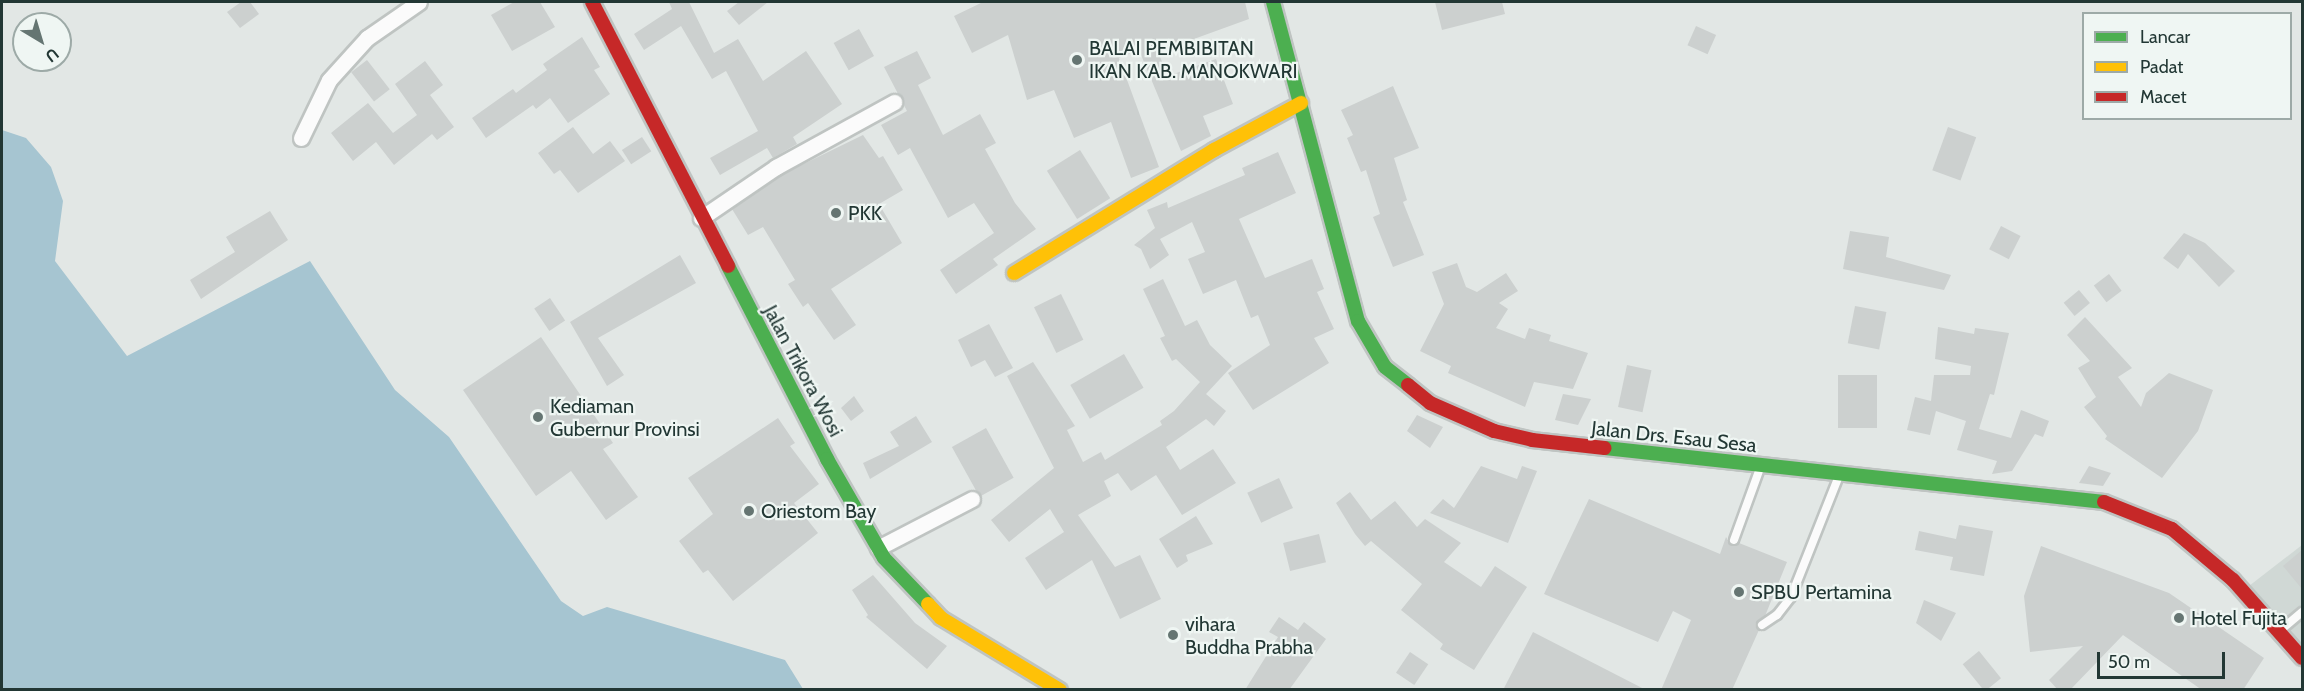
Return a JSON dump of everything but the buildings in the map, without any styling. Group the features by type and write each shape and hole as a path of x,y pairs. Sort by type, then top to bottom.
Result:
{"main road":[{"name":"Jalan Trikora Wosi","path":"592,2 701,218 878,548 932,612 996,654 1060,690"},
{"name":"Jalan Drs. Esau Sesa","path":"1273,2 1358,321 1375,353 1398,380 1430,403 1461,417 1532,440 1761,466 2088,498 2130,509 2172,529 2204,554 2302,658"},
{"path":"1014,273 1214,150 1300,103"}],"street":[{"path":"301,138 329,80 367,38 419,2"},
{"path":"701,218 776,167 894,102"},
{"path":"878,548 972,500"}],"lane":[{"path":"1734,540 1761,466"},
{"path":"1762,625 1777,615 1791,597 1839,474"},
{"path":"2279,631 2302,612"}],"shaded area":[{"path":"2302,545 2302,648 2249,586"}],"water":[{"path":"2,130 26,138 51,167 63,201 55,261 127,356 310,261 395,390 449,437 561,601 583,616 607,607 785,660 803,689 2,689"}],"traffic: fast":[{"path":"1273,2 1358,321 1385,367 1408,385"},
{"path":"728,266 827,459 884,558 928,604"},
{"path":"1605,448 2104,502"}],"traffic: slow":[{"path":"1014,273 1214,150 1301,103"},
{"path":"928,604 941,618 1060,690"}],"traffic: jam":[{"path":"592,2 728,266"},
{"path":"1408,385 1430,403 1494,431 1532,440 1605,448"},
{"path":"2104,502 2172,529 2233,580 2302,658"}],"place":[{"name":"BALAI PEMBIBITAN IKAN KAB. MANOKWARI","path":"1077,60"},
{"name":"PKK","path":"836,213"},
{"name":"Kediaman Gubernur Provinsi","path":"538,417"},
{"name":"Oriestom Bay","path":"749,511"},
{"name":"SPBU Pertamina","path":"1739,592"},
{"name":"Hotel Fujita","path":"2179,618"},
{"name":"vihara Buddha Prabha","path":"1173,635"}]}
